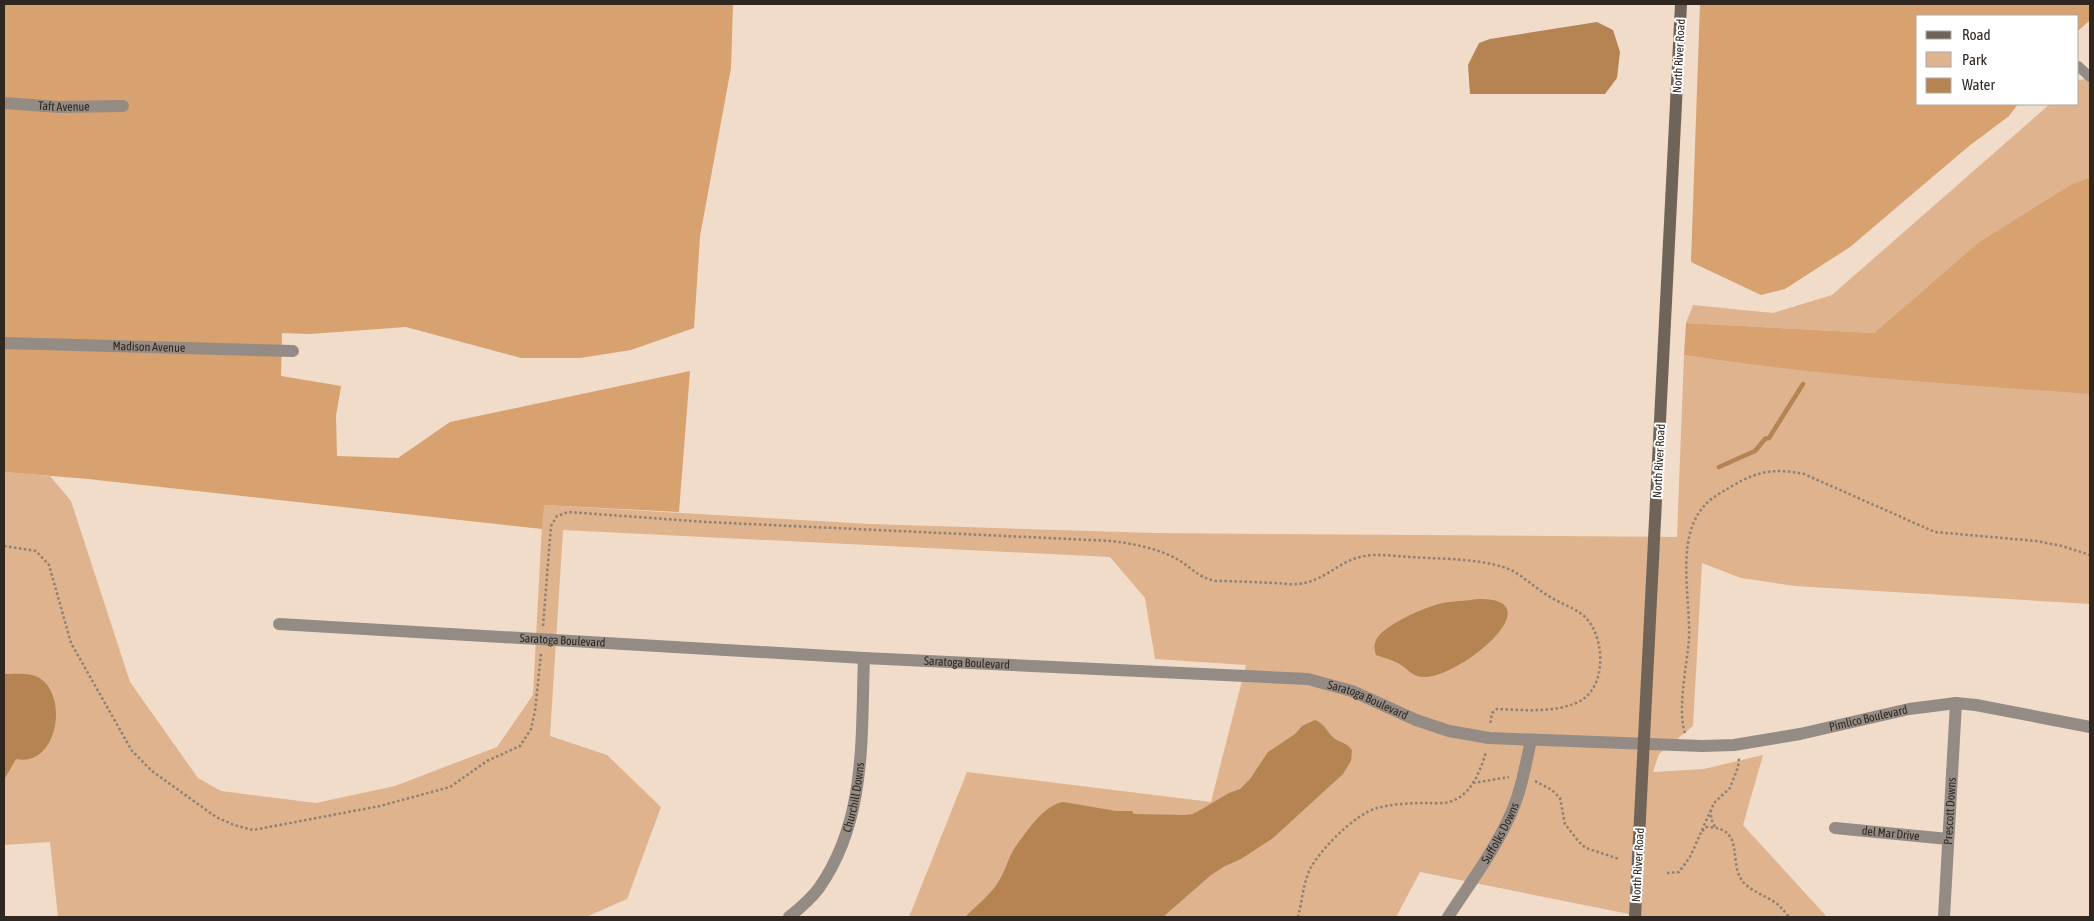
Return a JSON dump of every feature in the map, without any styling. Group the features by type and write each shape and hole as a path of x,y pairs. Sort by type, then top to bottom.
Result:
{"street":[{"name":"North River Road","path":"1635,917 1681,4"},
{"name":"Taft Avenue","path":"4,102 59,107 123,106"},
{"name":"Madison Avenue","path":"4,343 293,351"},
{"name":"Saratoga Boulevard","path":"279,624 864,658 1308,679 1352,691 1416,720 1449,730 1490,738 1644,744"},
{"name":"Churchill Downs","path":"788,917 818,889 839,854 849,829 856,798 861,738 864,658"},
{"name":"Pimlico Boulevard","path":"1644,744 1690,746 1740,744 1800,734 1909,709 1956,704 1976,705 2090,727"},
{"name":"Prescott Downs","path":"1944,917 1956,704"},
{"name":"Suffolks Downs","path":"1448,917 1508,821 1518,796 1531,740"},
{"name":"del Mar Drive","path":"1835,828 1948,839"}],"lane":[{"path":"2079,67 2090,76"}],"path":[{"path":"1690,746 1682,725 1689,625 1687,542 1696,518 1708,501 1746,478 1782,470 1804,474 1934,532 2036,541 2062,546 2090,555"},
{"path":"4,546 36,551 43,556 49,565 62,618 71,643 132,751 152,771 216,817 234,825 253,830 380,806 450,787 487,761 520,746 531,729 535,711 551,526 557,516 568,512 706,522 1112,541 1135,544 1157,550 1177,559 1203,578 1216,581 1298,584 1313,581 1350,561 1368,556 1465,560 1505,567 1517,573 1547,596 1575,609 1587,620 1596,636 1599,650 1598,680 1589,695 1578,703 1565,707 1497,710 1492,713 1490,738 1479,774 1473,783 1460,796 1448,802 1413,803 1375,808 1358,818 1332,841 1310,868 1298,917"},
{"path":"1667,873 1679,872 1690,857 1714,804 1730,788 1738,768 1740,744"},
{"path":"1473,783 1523,775 1552,790 1560,798 1565,824 1579,842 1586,848 1619,859"},
{"path":"1711,809 1711,819 1715,828"},
{"path":"1701,833 1707,827 1726,832 1732,838 1739,873 1743,882 1777,904 1789,917"}],"green space":[{"path":"2086,79 2090,83 2090,177 2070,185 1979,242 1874,333 1686,323 1693,305 1773,313 1832,295 2049,105 2079,105 2079,80"},
{"path":"1684,355 1836,373 2090,390 2090,604 1795,586 1741,578 1702,563 1693,726 1659,754 1653,772 1704,769 1763,755 1743,825 1827,917 1644,917 1420,872 1396,917 909,917 967,772 1211,802 1246,665 1155,659 1145,598 1110,557 563,530 550,736 607,755 661,807 627,899 586,917 58,917 50,842 4,845 4,472 50,476 71,501 130,682 198,778 221,791 316,803 395,786 497,747 533,695 543,505 870,524 1154,533 1677,537"}],"shaded area":[{"path":"4,4 733,4 731,68 700,236 694,328 631,350 580,358 521,358 406,327 310,334 282,333 281,376 341,386 336,416 337,456 398,458 450,422 690,371 679,512 544,505 542,529 88,479 4,472"},
{"path":"1700,4 2090,4 2090,20 2079,30 2079,15 1916,15 1916,105 2017,105 2009,116 1969,146 1850,247 1785,289 1761,295 1691,262"},
{"path":"2090,177 2090,394 1836,374 1684,355 1686,323 1874,333 1979,242 2070,185"}],"water":[{"path":"1597,22 1613,30 1620,52 1617,78 1605,94 1470,94 1468,65 1479,43 1490,39"},
{"path":"1478,599 1500,602 1508,611 1505,624 1494,638 1459,665 1440,674 1420,677 1395,662 1376,655 1376,640 1380,634 1396,622 1436,605"},
{"path":"4,674 28,674 41,679 50,689 55,701 56,715 54,730 49,743 41,753 30,759 16,759 4,780"},
{"path":"1315,720 1321,723 1332,737 1352,750 1351,761 1343,774 1273,838 1241,859 1211,875 1163,917 965,917 986,898 997,884 1014,850 1031,826 1043,813 1056,804 1063,802 1116,811 1132,811 1134,814 1193,814 1229,793 1240,789 1250,779 1268,752 1295,734 1302,726"}],"waterway":[{"path":"1719,467 1755,451 1765,439 1769,438 1803,384"}]}
